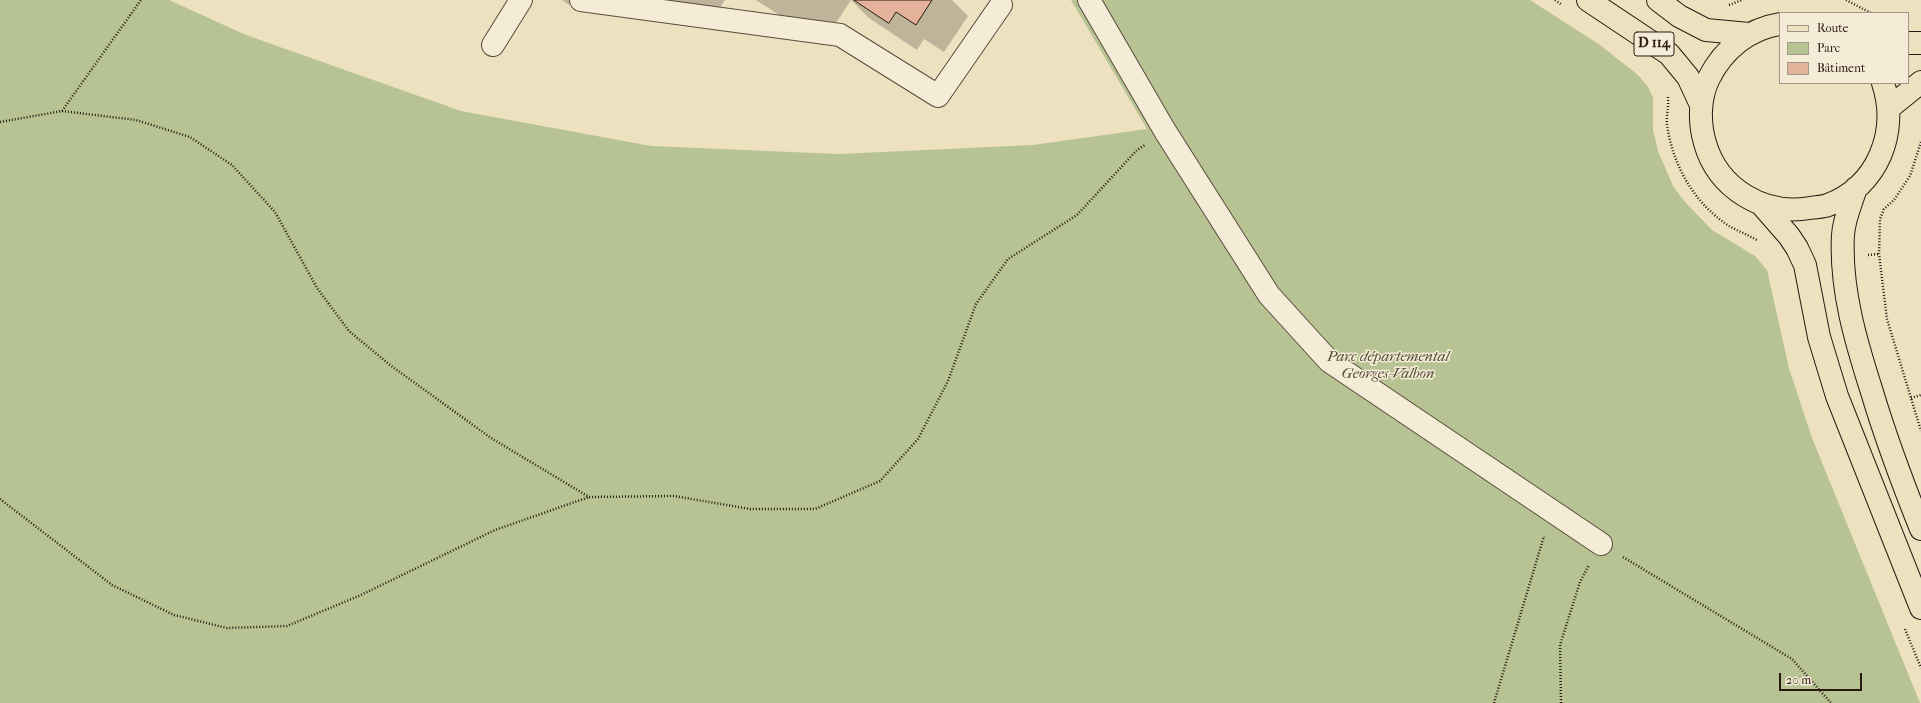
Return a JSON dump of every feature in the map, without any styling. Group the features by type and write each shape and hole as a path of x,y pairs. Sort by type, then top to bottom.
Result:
{"main road":[{"name":"D 114","path":"1588,0 1669,54 1688,77 1701,106"},
{"name":"D 114","path":"1658,0 1679,16 1706,30 1749,34"},
{"path":"1779,24 1770,25 1749,34 1730,47 1716,64 1706,84 1701,106 1701,131 1712,160 1721,176 1740,194 1762,205 1795,211 1828,205 1856,188 1868,175 1881,155 1889,126 1889,108 1883,84"},
{"path":"1909,43 1921,43"},
{"path":"1889,108 1921,82"},
{"path":"1856,188 1846,218 1843,235 1848,301 1856,344 1893,459 1921,529"},
{"path":"1762,205 1789,236 1797,248 1805,265 1819,337 1837,396 1921,608"}],"lane":[{"path":"493,45 521,0"},
{"path":"581,0 840,35 938,96 1001,5"},
{"path":"1089,0 1165,131 1269,295 1329,361 1602,544"}],"path":[{"path":"62,111 141,0"},
{"path":"1555,0 1567,9"},
{"path":"1846,0 1869,12"},
{"path":"1667,91 1669,105 1667,123 1671,146 1681,172 1688,184 1695,195 1713,214 1730,226 1760,241"},
{"path":"0,122 62,111 143,122 190,138 232,165 275,212 317,288 349,331 390,365 491,438 589,497"},
{"path":"0,499 112,585 174,615 227,628 287,626 361,595 496,530 589,497 674,496 750,509 815,509 880,481 918,439 948,381 976,304 1008,259 1077,215 1138,150 1165,131"},
{"path":"1921,142 1910,176 1894,200 1884,210 1880,219 1879,254 1886,312 1921,431"},
{"path":"1911,398 1921,395"},
{"path":"1494,703 1551,510"},
{"path":"1561,703 1560,645 1580,582 1602,544 1792,659 1831,703"}],"green space":[{"name":"Parc départemental Georges-Valbon","path":"0,0 169,0 246,35 461,111 651,146 838,154 1033,145 1147,129 1071,0 1530,0 1600,45 1638,75 1648,87 1653,98 1653,130 1658,151 1673,186 1685,202 1712,230 1755,256 1767,270 1789,368 1812,438 1920,703 0,703"}],"building":[{"path":"854,0 932,0 916,25 896,12 889,23"}]}
